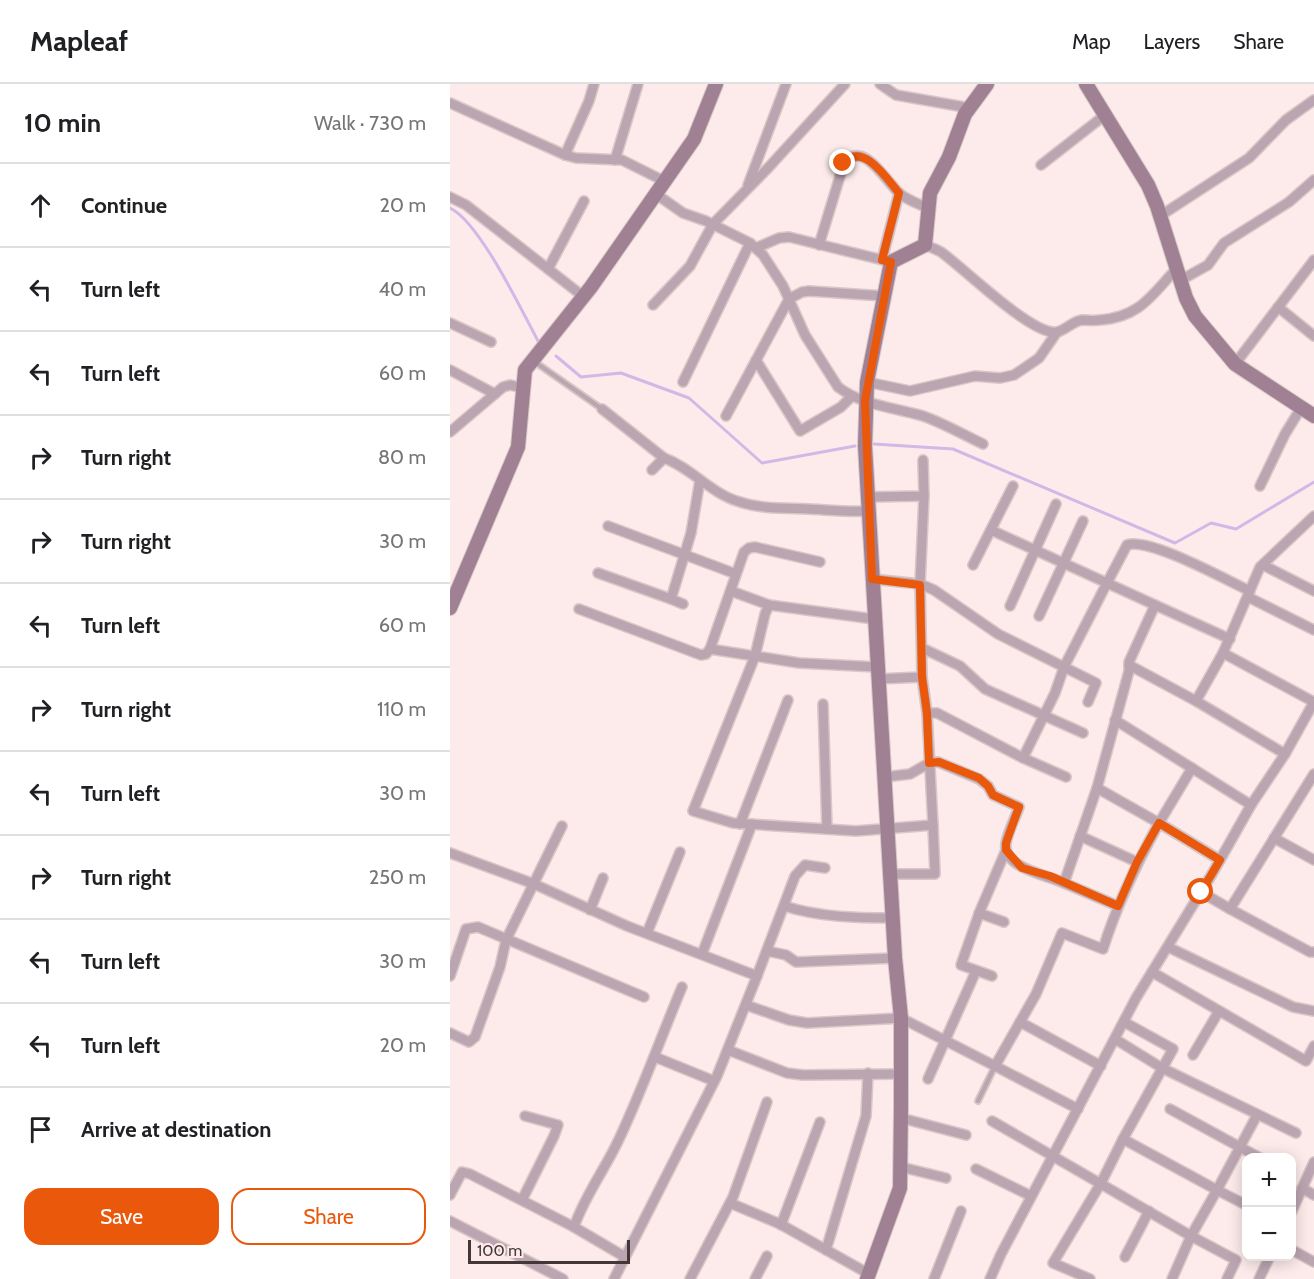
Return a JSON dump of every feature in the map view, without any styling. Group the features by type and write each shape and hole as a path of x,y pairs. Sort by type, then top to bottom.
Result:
{"street":[{"path":"565,155 590,101 594,84"},
{"path":"615,160 638,84"},
{"path":"450,608 518,447 525,370 584,297 694,139 716,84"},
{"path":"746,190 786,84"},
{"path":"653,305 690,266 713,224 845,84"},
{"path":"880,84 896,95 970,108"},
{"path":"925,245 930,193 949,157 965,114 987,84"},
{"path":"1087,84 1148,185 1195,316 1235,364 1314,416"},
{"path":"1160,216 1250,158 1286,120 1314,100"},
{"path":"450,103 565,155 576,158 622,160 664,181"},
{"path":"1041,165 1105,115"},
{"path":"819,244 843,163 849,156 871,161 899,193 928,208"},
{"path":"867,382 910,391 975,376 1000,378 1014,375 1039,358 1058,332 1079,320 1101,320 1126,315 1139,309 1179,274 1208,265 1224,243 1312,186"},
{"path":"730,1203 781,1225 868,1277 900,1188 900,1018 894,958 868,504 859,399 867,382 884,296 886,261 899,193"},
{"path":"656,194 683,213 713,224 753,246 763,255 789,299 805,335 838,387 859,399 925,417 983,444"},
{"path":"450,197 466,205 584,297"},
{"path":"548,269 584,201"},
{"path":"683,382 753,246 779,238 789,237 886,261 925,245 940,252 981,286 1031,322 1046,330 1058,332"},
{"path":"1235,364 1314,260"},
{"path":"726,416 789,299 809,291 884,296"},
{"path":"1278,307 1314,336"},
{"path":"450,323 491,342"},
{"path":"756,360 800,431 859,399"},
{"path":"450,370 495,394"},
{"path":"450,432 503,387 510,385 523,388"},
{"path":"1260,486 1285,434 1301,408"},
{"path":"602,409 664,458 739,502 784,509 842,513 868,504 924,496"},
{"path":"652,470 664,458"},
{"path":"890,874 934,874 927,713 922,677 920,585 924,496 923,460"},
{"path":"671,598 696,509 700,480"},
{"path":"973,565 1013,486"},
{"path":"1010,606 1056,504"},
{"path":"1196,701 1230,639 1263,565 1314,516"},
{"path":"1040,616 1083,521"},
{"path":"608,526 736,574"},
{"path":"991,530 1230,639"},
{"path":"1023,758 1064,667 1127,545 1132,543 1155,547 1249,594 1314,630"},
{"path":"579,609 701,655 706,654 710,649 744,552 748,548 755,547 820,562"},
{"path":"1263,565 1314,591"},
{"path":"598,573 683,604"},
{"path":"872,579 920,585 934,590 998,634 1096,683 1088,702"},
{"path":"731,591 769,605 874,619"},
{"path":"769,605 754,656 693,811 740,824 856,831 933,825"},
{"path":"1064,883 1097,789 1129,665 1155,605"},
{"path":"922,648 960,666 985,689 1083,733"},
{"path":"710,649 799,663 922,677"},
{"path":"990,1279 1031,1196 1152,972 1251,805 1285,754 1314,702 1223,653"},
{"path":"1129,665 1196,701 1285,754"},
{"path":"740,824 788,700"},
{"path":"823,704 827,829"},
{"path":"927,713 937,713 1023,758 1066,777"},
{"path":"1115,720 1251,805"},
{"path":"884,777 910,774 929,763 939,762 979,778 988,786 993,795 1019,807 1006,843 1006,850 960,965 992,976"},
{"path":"995,1066 1036,994 1062,933 1103,949 1137,862 1192,768"},
{"path":"1230,909 1314,774"},
{"path":"1097,789 1220,860"},
{"path":"702,954 752,824"},
{"path":"450,1033 469,1042 475,1037 500,967 506,940 562,826"},
{"path":"1080,836 1137,862"},
{"path":"1274,838 1314,860"},
{"path":"1006,850 1022,868 1050,876 1118,906"},
{"path":"647,933 680,852"},
{"path":"450,853 758,976"},
{"path":"614,1279 728,1050 795,876 805,865 825,867"},
{"path":"590,910 603,878"},
{"path":"1201,892 1310,952 1314,952"},
{"path":"784,906 824,915 893,918"},
{"path":"979,913 1004,922"},
{"path":"450,976 466,929 478,927 644,997"},
{"path":"1168,947 1293,1007 1314,1011"},
{"path":"767,951 786,955 796,962 894,958"},
{"path":"928,1078 976,971"},
{"path":"1152,972 1306,1061 1314,1046"},
{"path":"574,1227 579,1212 619,1139 655,1057 682,987"},
{"path":"746,1005 789,1020 807,1023 900,1018 1078,1109"},
{"path":"1193,1055 1219,1011"},
{"path":"1020,1022 1101,1066"},
{"path":"1090,1279 1053,1263 1101,1183 1173,1049 1124,1022"},
{"path":"1115,1039 1162,1068 1296,1133"},
{"path":"728,1050 787,1073 803,1075 900,1074"},
{"path":"655,1057 714,1081"},
{"path":"826,1250 866,1116 868,1073"},
{"path":"690,1279 730,1203 767,1102"},
{"path":"1170,1109 1251,1153"},
{"path":"1172,1279 1191,1236 1257,1115"},
{"path":"522,1200 558,1125 525,1116"},
{"path":"901,1118 966,1135"},
{"path":"992,1121 1236,1260 1227,1279"},
{"path":"781,1225 820,1122"},
{"path":"1123,1139 1242,1203"},
{"path":"1293,1207 1314,1162"},
{"path":"901,1167 946,1178"},
{"path":"976,1169 1031,1196"},
{"path":"450,1195 462,1172 470,1174 574,1227 626,1257"},
{"path":"1302,1188 1314,1195"},
{"path":"933,1279 961,1211"},
{"path":"1125,1257 1149,1211"},
{"path":"450,1221 563,1279"},
{"path":"1296,1252 1314,1262"},
{"path":"755,1279 767,1256"},
{"path":"1259,1279 1268,1261"}],"lane":[{"path":"533,360 602,409"},
{"path":"978,1101 995,1066"}],"waterway":[{"path":"450,208 474,230 486,248 511,289 538,341"},
{"path":"556,356 581,377 621,373 689,398 762,463 855,446"},
{"path":"874,444 953,449 1175,543 1211,523 1236,529 1314,482"}],"route":[{"path":"843,163 849,156 871,161 899,193 882,260 891,262 865,401 872,579 920,585 922,677 927,713 929,763 939,762 979,778 988,786 993,795 1019,807 1006,843 1006,850 1022,868 1050,876 1118,906 1137,862 1159,823 1220,860 1201,892"}]}
